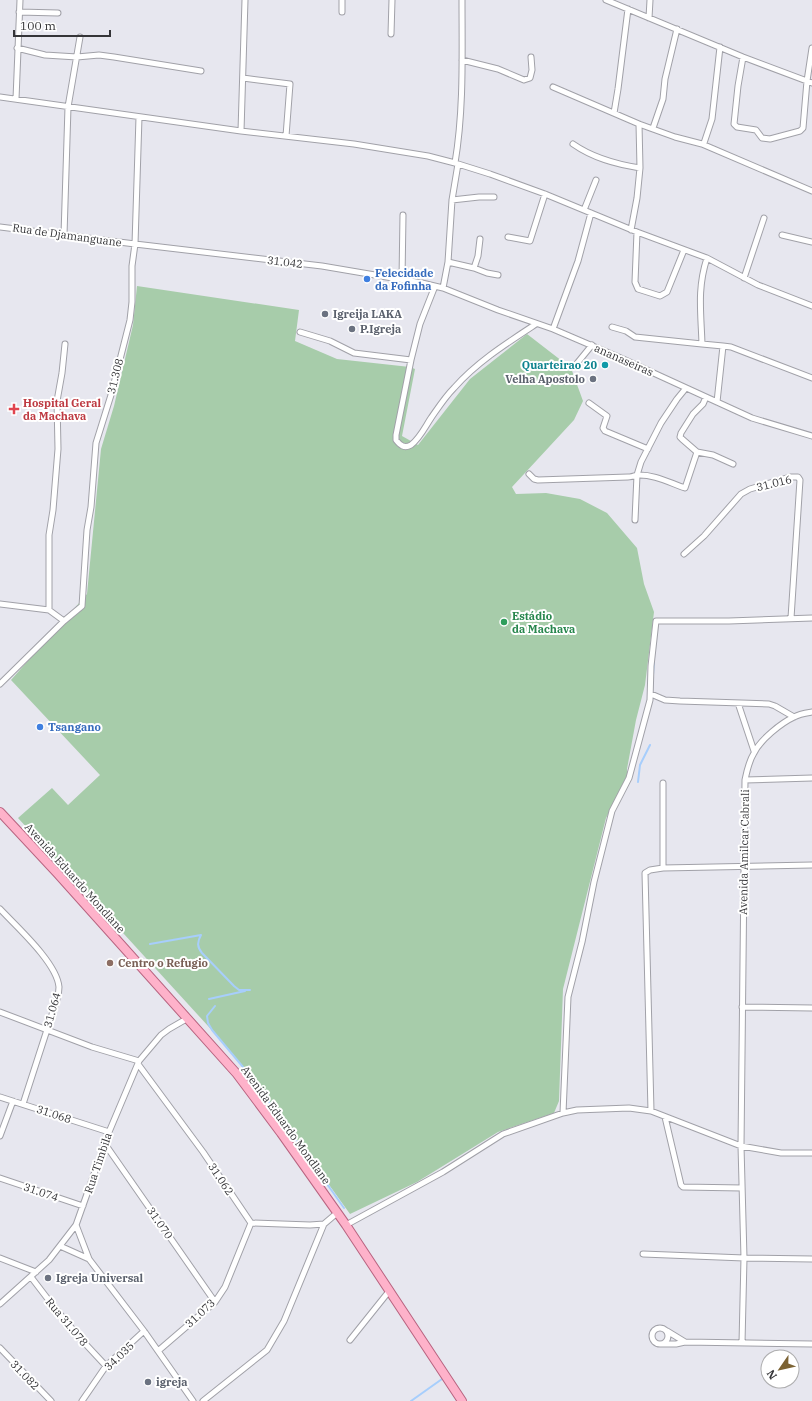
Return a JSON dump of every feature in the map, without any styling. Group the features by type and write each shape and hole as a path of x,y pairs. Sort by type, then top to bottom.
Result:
{"main road":[{"name":"Avenida Eduardo Mondlane","path":"0,812 188,1018 262,1107 346,1225 462,1401"}],"street":[{"path":"16,99 20,0"},
{"path":"242,131 245,0"},
{"path":"342,0 342,12"},
{"path":"391,34 392,0"},
{"path":"443,288 448,262 461,104 462,0"},
{"path":"606,0 743,57 809,82"},
{"path":"649,18 650,0"},
{"path":"614,113 628,9"},
{"path":"19,12 58,13"},
{"path":"653,128 663,99 665,79 677,29"},
{"path":"64,235 68,107 80,37"},
{"path":"702,144 706,139 712,119 720,47"},
{"path":"17,48 45,55 77,57 99,55 201,71"},
{"path":"743,57 734,124 737,127 756,130 762,138 770,139 802,130 812,48"},
{"path":"462,60 498,69 524,80 530,78 532,70 531,57"},
{"path":"243,78 290,84 286,136"},
{"path":"553,87 639,124 675,137 702,144 812,191"},
{"path":"0,97 242,131 354,144 428,156 456,163 545,194 636,232 707,258 758,285 812,306"},
{"name":"31.308","path":"0,684 64,621 82,606 87,530 91,507 96,443 111,395 130,320 132,302 132,266 135,244 139,117"},
{"path":"631,230 637,198 640,168 639,124"},
{"path":"573,144 592,156 614,164 640,168"},
{"path":"584,210 596,180"},
{"path":"508,237 530,241 545,194"},
{"path":"452,200 479,196 494,197"},
{"path":"553,329 578,260 591,213"},
{"path":"402,279 403,215"},
{"path":"744,278 764,218"},
{"name":"Rua de Djamanguane","path":"0,226 135,244"},
{"path":"636,232 635,282 638,289 660,296 667,292 684,250"},
{"path":"782,235 812,242"},
{"path":"474,268 478,256 480,239"},
{"name":"31.042","path":"135,244 322,266 435,286"},
{"path":"702,344 700,294 702,274 707,258"},
{"path":"448,262 498,275"},
{"path":"435,286 420,324 396,435 396,440 403,447 410,445 419,437 449,394 486,357 536,324"},
{"name":"ananaseiras","path":"435,286 553,329 592,345 752,418 812,436"},
{"path":"612,327 626,331 635,337 731,347 812,378"},
{"path":"300,332 330,341 354,353 411,360"},
{"path":"49,610 49,535 53,510 58,449 57,400 65,344"},
{"path":"574,367 592,345"},
{"path":"717,402 723,346"},
{"path":"635,520 638,475 641,462 661,423 677,398 686,388"},
{"path":"706,397 703,404 689,420 680,436 697,452 713,455 733,464"},
{"path":"589,403 607,416 603,428 605,431 648,449"},
{"path":"529,474 534,479 538,480 628,477 638,475 666,480 685,488 697,452"},
{"name":"31.016","path":"684,554 704,536 741,494 750,489 790,477 798,477 800,480 791,618"},
{"path":"0,604 49,610 64,621"},
{"path":"563,1114 568,997 582,942 594,882 612,812 629,778 651,694 650,666 656,621 812,618"},
{"path":"651,694 665,700 769,704 794,717 812,712"},
{"path":"738,703 754,751"},
{"name":"Avenida Amilcar Cabrali","path":"742,1343 744,1258 741,1146 745,780 754,751 769,735 794,717"},
{"path":"745,780 812,778"},
{"path":"662,868 663,783"},
{"path":"651,1111 646,873 650,870 662,868 812,866"},
{"name":"31.064","path":"0,909 47,961 57,980 59,988 57,999 23,1104"},
{"path":"742,1007 812,1008"},
{"path":"0,1012 139,1063"},
{"name":"Rua Timbila","path":"0,1304 36,1272 60,1246 76,1225 109,1132 139,1063 161,1036 169,1029 188,1018"},
{"name":"31.062","path":"139,1063 203,1152 251,1223"},
{"name":"31.068","path":"0,1096 109,1132"},
{"path":"0,1136 13,1101"},
{"path":"346,1225 443,1172 503,1134 577,1110 630,1108 651,1111 741,1146 781,1153 812,1153"},
{"path":"665,1117 681,1185 683,1187 742,1188"},
{"name":"31.070","path":"105,1144 214,1302"},
{"name":"31.074","path":"0,1178 83,1206"},
{"path":"203,1401 267,1350 284,1321 324,1224 337,1213"},
{"path":"251,1223 324,1224"},
{"name":"31.073","path":"158,1351 214,1302 225,1286 251,1223"},
{"path":"76,1225 89,1258 193,1401"},
{"path":"60,1246 89,1258"},
{"path":"643,1254 812,1259"},
{"path":"0,1258 36,1272"},
{"name":"Rua 31.078","path":"31,1277 49,1302 79,1338 106,1366"},
{"path":"350,1340 390,1290"},
{"path":"685,1342 667,1332 663,1328 658,1328 652,1333 652,1338 655,1342 662,1344 676,1344 685,1342 812,1344"},
{"name":"34.035","path":"82,1401 106,1366 144,1332"},
{"path":"662,1344 667,1340 667,1332"},
{"name":"31.082","path":"0,1348 51,1401"}],"green space":[{"path":"137,286 299,310 295,341 337,359 410,367 415,369 402,436 418,445 470,379 527,334 571,368 583,401 574,420 512,487 516,494 546,493 580,499 607,513 637,548 644,584 654,612 645,685 636,720 627,769 627,778 606,818 563,989 559,1101 554,1113 498,1132 417,1182 350,1214 254,1080 219,1038 18,818 52,788 68,805 100,775 11,680 87,594 101,449 114,406 133,325"}],"waterway":[{"path":"652,691 654,659"},
{"path":"638,782 640,765 650,745"},
{"path":"201,935 198,944 202,953 239,990 250,990"},
{"path":"150,944 201,935"},
{"path":"209,999 245,991"},
{"path":"215,1006 207,1016 208,1023 212,1030 253,1079 344,1208"},
{"path":"411,1401 442,1379"}],"place":[{"name":"Felecidade da Fofinha","path":"367,279"},
{"name":"Igreija LAKA","path":"325,314"},
{"name":"P.Igreja","path":"352,329"},
{"name":"Quarteirao 20","path":"605,365"},
{"name":"Velha Apostolo","path":"593,379"},
{"name":"Hospital Geral da Machava","path":"14,409"},
{"name":"Estádio da Machava","path":"504,622"},
{"name":"Tsangano","path":"40,727"},
{"name":"Centro o Refugio","path":"110,963"},
{"name":"Igreja Universal","path":"48,1278"},
{"name":"igreja","path":"148,1382"}]}
